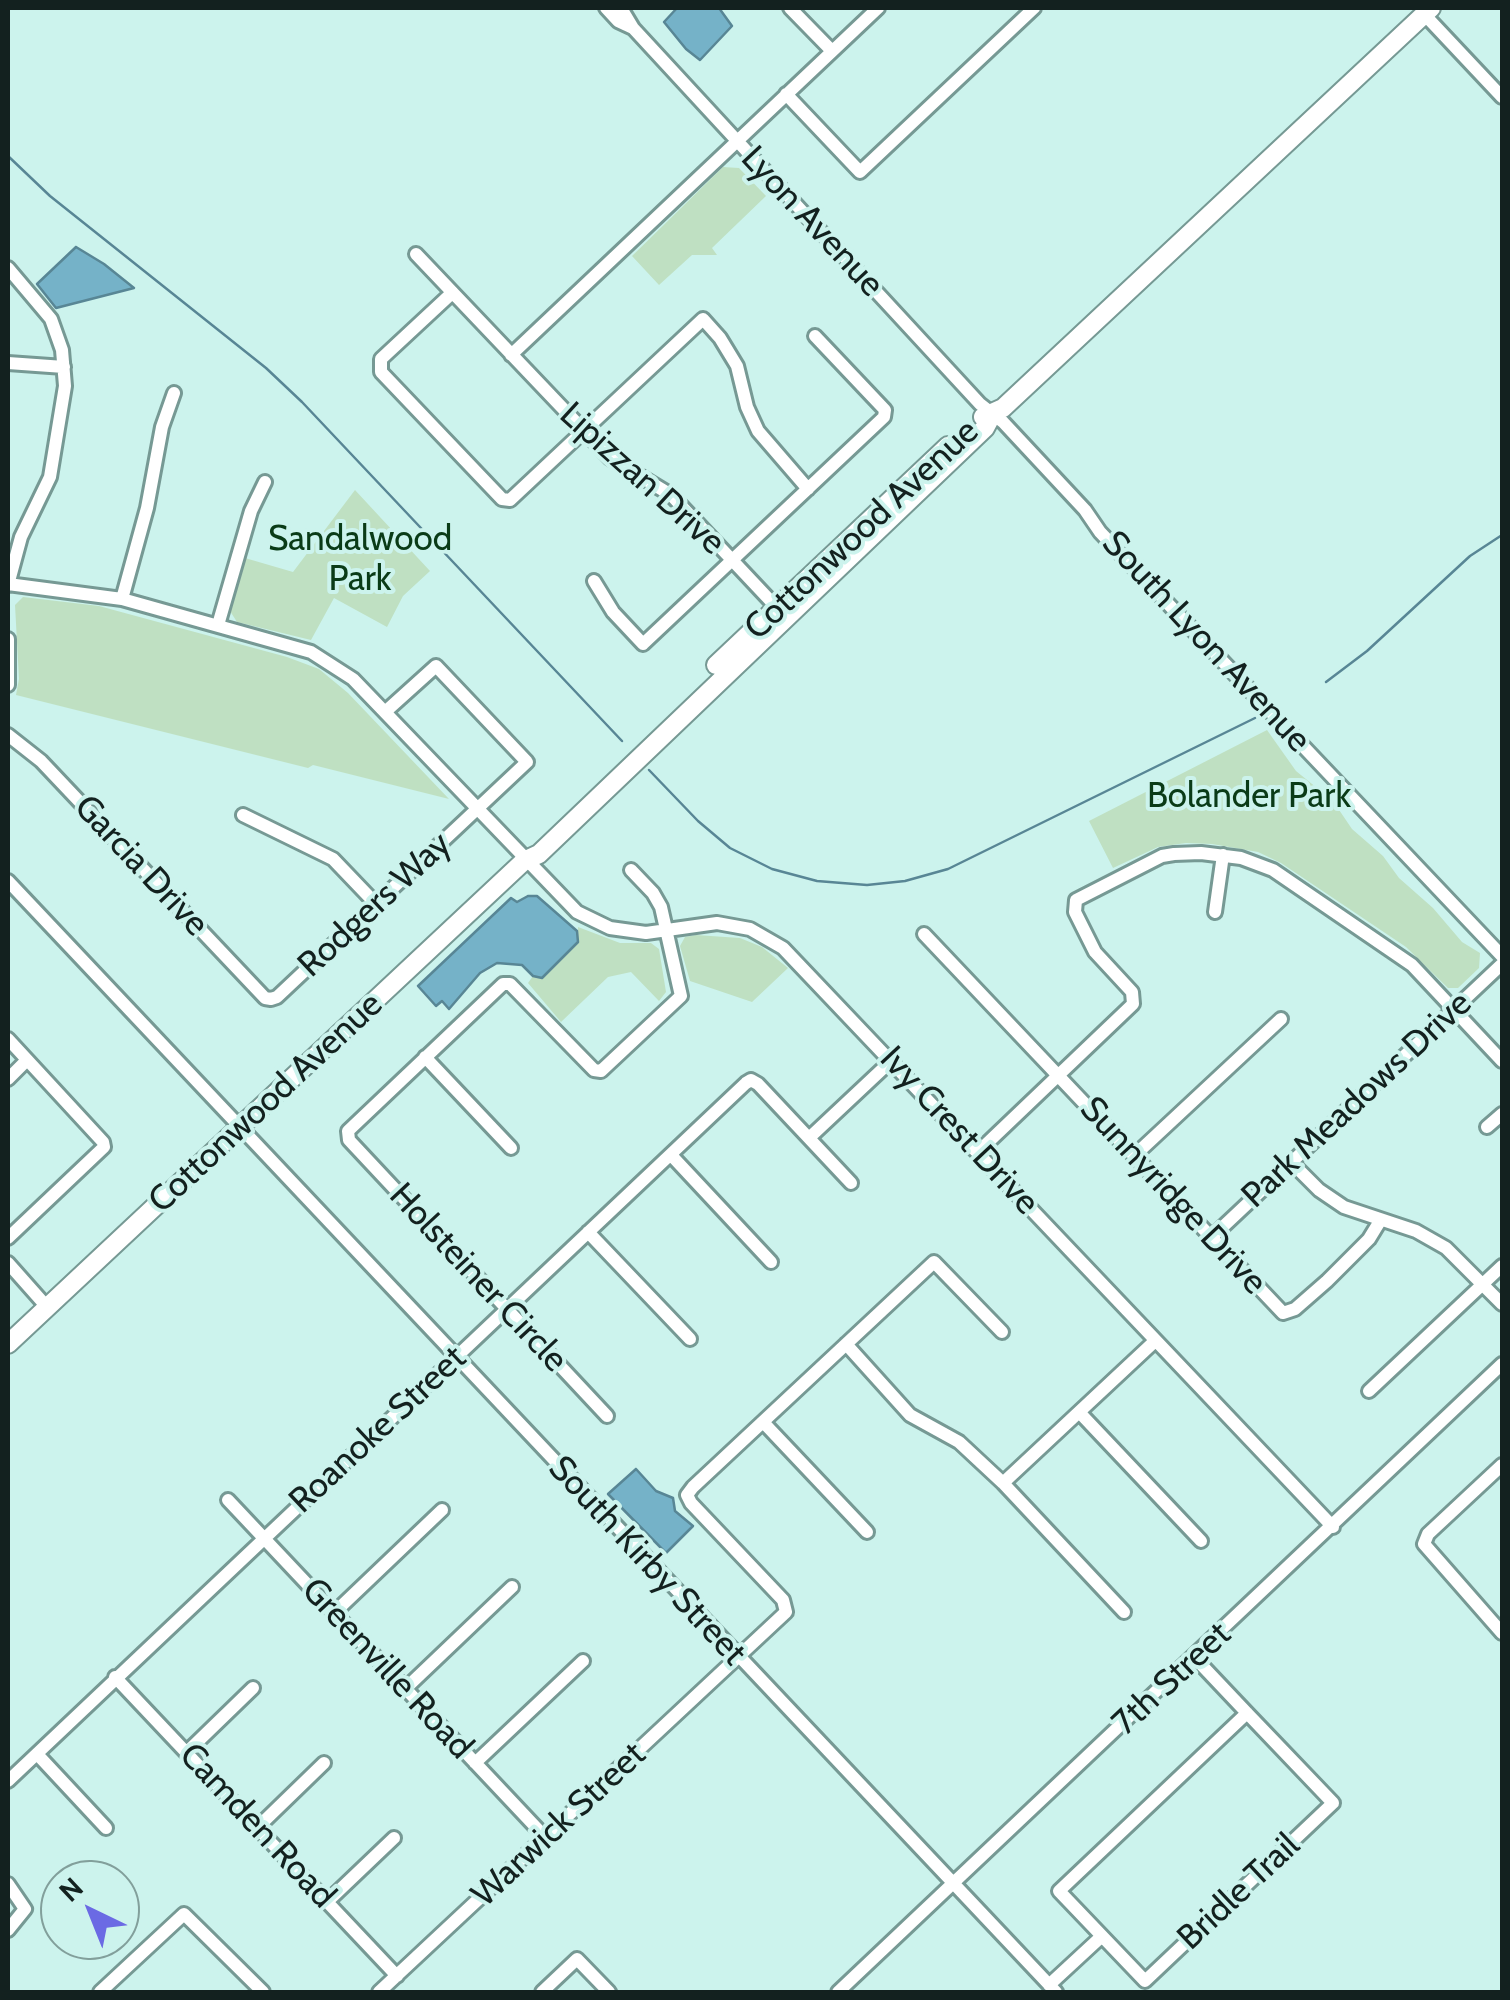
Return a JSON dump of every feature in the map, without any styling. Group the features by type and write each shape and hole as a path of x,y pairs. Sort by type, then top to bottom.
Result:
{"main road":[{"name":"Cottonwood Avenue","path":"8,1344 524,861 532,844 985,428 992,415 1428,11"}],"street":[{"name":"Lyon Avenue","path":"606,8 618,21 633,28"},
{"name":"Lyon Avenue","path":"621,8 633,28 992,415"},
{"path":"790,8 832,52"},
{"path":"511,355 878,8"},
{"path":"786,94 860,172 1034,8"},
{"path":"1428,11 1502,97"},
{"name":"Lipizzan Drive","path":"416,254 583,431 620,466 650,480 671,496 781,612"},
{"path":"8,268 50,318 62,350 65,386 50,476 21,537 8,584"},
{"path":"452,293 381,359 380,372 502,499 510,500 703,318 737,366 747,407 758,431 808,489"},
{"path":"594,581 613,612 643,644 884,417 886,410 815,336"},
{"path":"8,364 64,368"},
{"path":"122,599 147,508 162,427 174,393"},
{"name":"South Lyon Avenue","path":"992,415 1086,510 1100,532 1502,960"},
{"path":"218,625 251,510 265,482"},
{"name":"Ivy Crest Drive","path":"8,584 122,599 296,647 326,659 353,679 563,901 593,921 626,932 717,922 768,938 797,961 892,1060 1333,1527"},
{"path":"8,639 8,685"},
{"name":"Rodgers Way","path":"271,999 527,762 436,666 385,712"},
{"name":"Garcia Drive","path":"8,736 41,761 265,998 271,999"},
{"path":"243,815 322,852 344,869 376,904"},
{"path":"1215,912 1222,855"},
{"path":"979,1151 1130,1008 1134,1001 1132,992 1095,952 1074,903 1079,896 1162,856 1222,855 1273,870 1412,965 1502,1062"},
{"path":"510,1148 425,1057 504,984 510,984 594,1070 601,1071 681,996 658,900 631,870"},
{"name":"South Kirby Street","path":"8,881 1053,1989"},
{"name":"Sunnyridge Drive","path":"924,934 1280,1311 1287,1314 1369,1238 1380,1221"},
{"name":"Park Meadows Drive","path":"1212,1237 1454,1010 1502,960"},
{"path":"1135,1156 1281,1019"},
{"path":"8,1039 104,1147 8,1238"},
{"name":"Holsteiner Circle","path":"425,1057 348,1131 350,1140 607,1416"},
{"path":"8,1078 27,1060"},
{"path":"851,1183 809,1138 892,1060"},
{"name":"Roanoke Street","path":"8,1780 751,1080 809,1138"},
{"path":"1488,1128 1502,1114"},
{"path":"671,1154 771,1262"},
{"path":"1291,1162 1344,1207 1432,1239 1460,1259 1502,1304"},
{"path":"588,1232 690,1339"},
{"path":"867,1532 763,1422 934,1262 1002,1332"},
{"path":"8,1263 48,1307"},
{"path":"1368,1391 1502,1266"},
{"path":"1003,1483 1156,1340"},
{"path":"846,1344 910,1415 959,1442 1003,1483 1124,1612"},
{"name":"7th Street","path":"838,1992 1502,1364"},
{"path":"1080,1412 1200,1541"},
{"name":"Warwick Street","path":"379,1992 786,1612 786,1605 691,1504 687,1495 763,1422"},
{"path":"1500,1472 1428,1534 1424,1544 1502,1633"},
{"name":"Greenville Road","path":"228,1500 546,1838"},
{"path":"334,1613 442,1510"},
{"path":"405,1688 512,1587"},
{"path":"1053,1989 1102,1936 1059,1890 1247,1713 1195,1658"},
{"path":"476,1763 583,1661"},
{"name":"Camden Road","path":"116,1677 397,1976"},
{"path":"187,1752 253,1688"},
{"name":"Bridle Trail","path":"1102,1936 1145,1981 1332,1804 1247,1713"},
{"path":"37,1754 106,1828"},
{"path":"258,1826 324,1763"},
{"path":"328,1902 394,1838"},
{"path":"8,1884 25,1909 8,1930"},
{"path":"106,1990 184,1914 263,1992"},
{"path":"542,1992 577,1959 609,1992"}],"green space":[{"path":"723,167 739,168 766,196 712,248 717,255 692,255 659,285 632,256"},
{"name":"Sandalwood Park","path":"355,490 430,571 403,596 387,627 334,598 311,640 237,622 230,611 245,558 293,572"},
{"path":"23,597 99,606 319,669 348,693 449,799 16,695 19,679 15,605"},
{"name":"Bolander Park","path":"1267,730 1296,771 1333,801 1352,829 1383,856 1399,878 1433,908 1462,942 1480,953 1479,968 1458,988 1448,988 1406,947 1281,863 1258,852 1186,843 1158,847 1113,868 1089,821"},
{"path":"578,927 620,943 651,943 659,949 666,992 659,1001 631,972 608,977 561,1022 528,983 533,976 542,978 578,936"},
{"path":"685,937 740,938 762,947 788,968 752,1002 690,981 680,946"}],"water":[{"path":"677,8 719,8 732,26 700,60 664,22"},
{"path":"76,247 134,288 56,308 37,284"},
{"path":"537,896 577,931 578,942 542,978 533,976 522,965 497,963 480,973 449,1009 442,1001 436,1006 418,986 511,898 517,902"},
{"path":"636,1469 656,1491 673,1498 675,1511 693,1526 666,1553 608,1494"}],"waterway":[{"path":"8,156 50,196 266,368 302,402 622,741"},
{"path":"1326,682 1367,651 1470,556 1502,535"},
{"path":"649,770 730,848 772,869 817,881 867,885 905,881 948,869 1255,718"}]}
